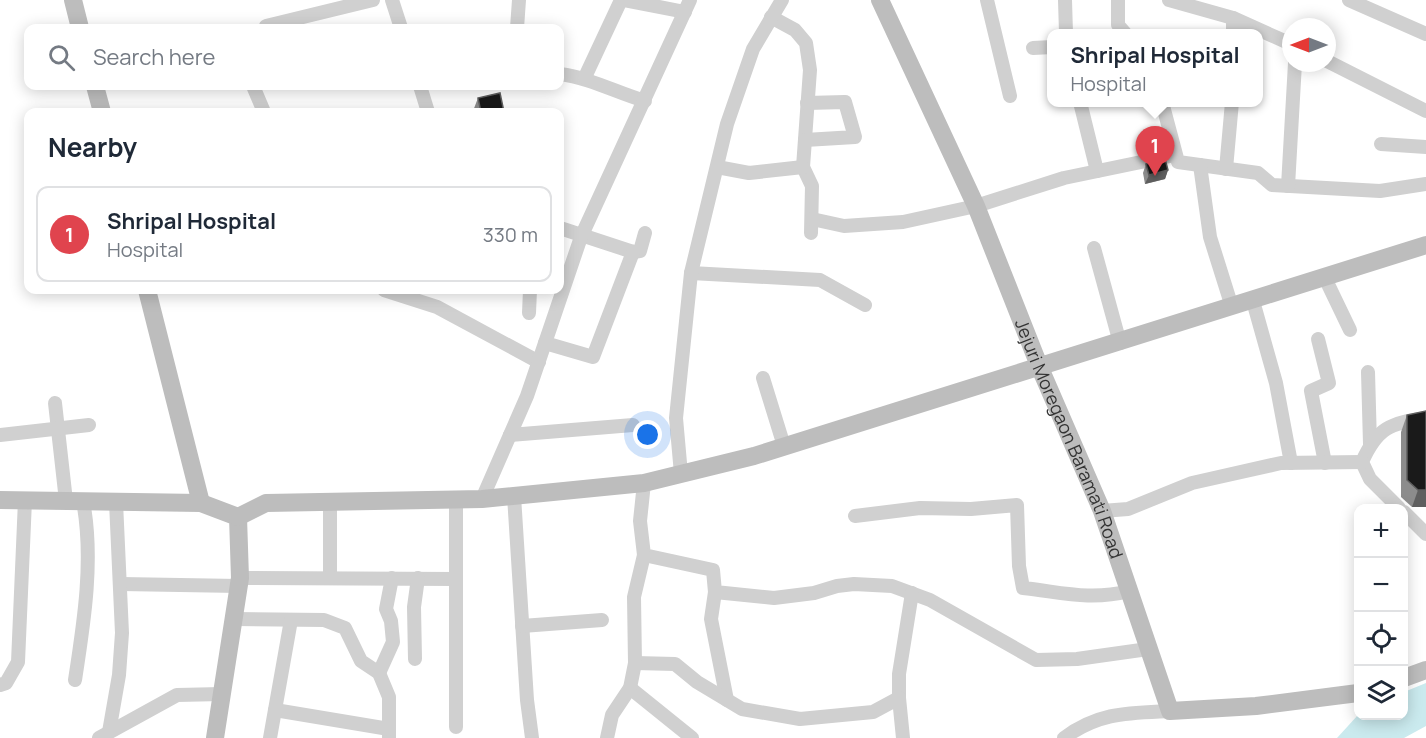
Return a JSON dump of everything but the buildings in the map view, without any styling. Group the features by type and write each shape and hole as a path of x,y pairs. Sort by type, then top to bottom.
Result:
{"street":[{"path":"73,0 79,24"},
{"path":"274,24 373,0"},
{"path":"392,0 400,24"},
{"path":"517,24 519,0"},
{"path":"564,287 581,237 688,6 622,0 585,77"},
{"path":"681,474 676,418 691,273 727,124 753,49 782,0"},
{"name":"Jejuri Moregaon Baramati Road","path":"880,0 976,206 1040,368 1102,511 1170,711"},
{"path":"987,0 1010,96"},
{"path":"1065,0 1066,29"},
{"path":"1118,0 1118,25 1122,29"},
{"path":"1169,0 1233,18 1257,29"},
{"path":"1349,0 1426,34"},
{"path":"771,17 795,30 806,43 810,70 803,168 812,186 812,226 903,222 976,206 1064,178 1175,155"},
{"path":"1233,18 1233,29"},
{"path":"1263,32 1282,41"},
{"path":"1033,48 1047,47"},
{"path":"1336,66 1426,111"},
{"path":"1288,186 1294,72"},
{"path":"564,74 585,77 610,91 645,100"},
{"path":"96,90 101,108"},
{"path":"255,90 262,108"},
{"path":"421,90 428,108"},
{"path":"805,140 855,137 845,102 807,103"},
{"path":"1081,107 1097,171"},
{"path":"1164,107 1172,130 1175,155 1179,162 1258,173 1272,185 1380,190 1426,184"},
{"path":"1226,169 1232,107"},
{"path":"1381,144 1426,147"},
{"path":"1200,165 1210,237 1232,307"},
{"path":"717,167 749,173 803,168"},
{"path":"564,230 633,252 640,251 645,233"},
{"path":"238,518 266,503 483,499 644,483 784,446 1120,343 1426,245"},
{"path":"1094,248 1120,343"},
{"path":"545,343 593,357 633,252"},
{"path":"691,273 820,280 865,305"},
{"path":"1325,278 1350,330"},
{"path":"148,294 201,503"},
{"path":"396,294 437,307 539,362"},
{"path":"529,313 530,294"},
{"path":"483,499 539,362 562,294"},
{"path":"1252,301 1276,383 1291,463"},
{"path":"1318,339 1329,383 1311,390 1325,463"},
{"path":"1368,372 1370,444"},
{"path":"763,378 784,446"},
{"path":"55,403 58,428 74,501 88,525 84,622 75,680"},
{"path":"1362,462 1370,444 1395,422 1426,418"},
{"path":"0,435 89,424"},
{"path":"510,435 633,425"},
{"path":"1102,511 1128,509 1192,483 1291,463 1362,462"},
{"path":"1362,462 1370,478 1395,504"},
{"path":"607,738 612,715 630,688 635,663 634,597 644,555 640,521 644,483"},
{"path":"514,496 527,699 532,738"},
{"path":"0,500 201,503 238,518"},
{"path":"0,685 6,683 18,662 25,500"},
{"path":"456,500 456,727"},
{"path":"110,735 119,675 121,584 116,502"},
{"path":"330,502 330,577"},
{"path":"855,516 920,508 971,509 1017,505 1019,566 1023,588 1085,597 1108,596 1129,591"},
{"path":"215,738 240,582 238,518"},
{"path":"1421,521 1426,534"},
{"path":"644,555 713,570 715,592 711,619 727,700"},
{"path":"121,584 240,582 330,577 456,579"},
{"path":"379,673 393,642 391,621 386,609 392,578"},
{"path":"415,659 414,607 418,578"},
{"path":"715,592 774,598 814,593 854,584 892,586 930,600 1036,660 1077,659 1148,649"},
{"path":"903,738 899,674 912,593"},
{"path":"234,619 324,620 345,628 361,661 379,673 389,697 389,734 275,710"},
{"path":"270,738 291,620"},
{"path":"522,626 602,620"},
{"path":"635,663 675,664 742,709 800,719 873,712 899,698"},
{"path":"1408,677 1426,670"},
{"path":"630,688 692,738"},
{"path":"110,735 177,696 222,694"},
{"path":"1064,738 1075,730 1114,713 1256,706 1354,694"}],"water":[{"path":"1426,683 1426,726 1404,738 1337,738 1354,719 1408,720 1408,690"}],"place":[{"name":"Shripal Hospital","path":"1155,176"}]}
